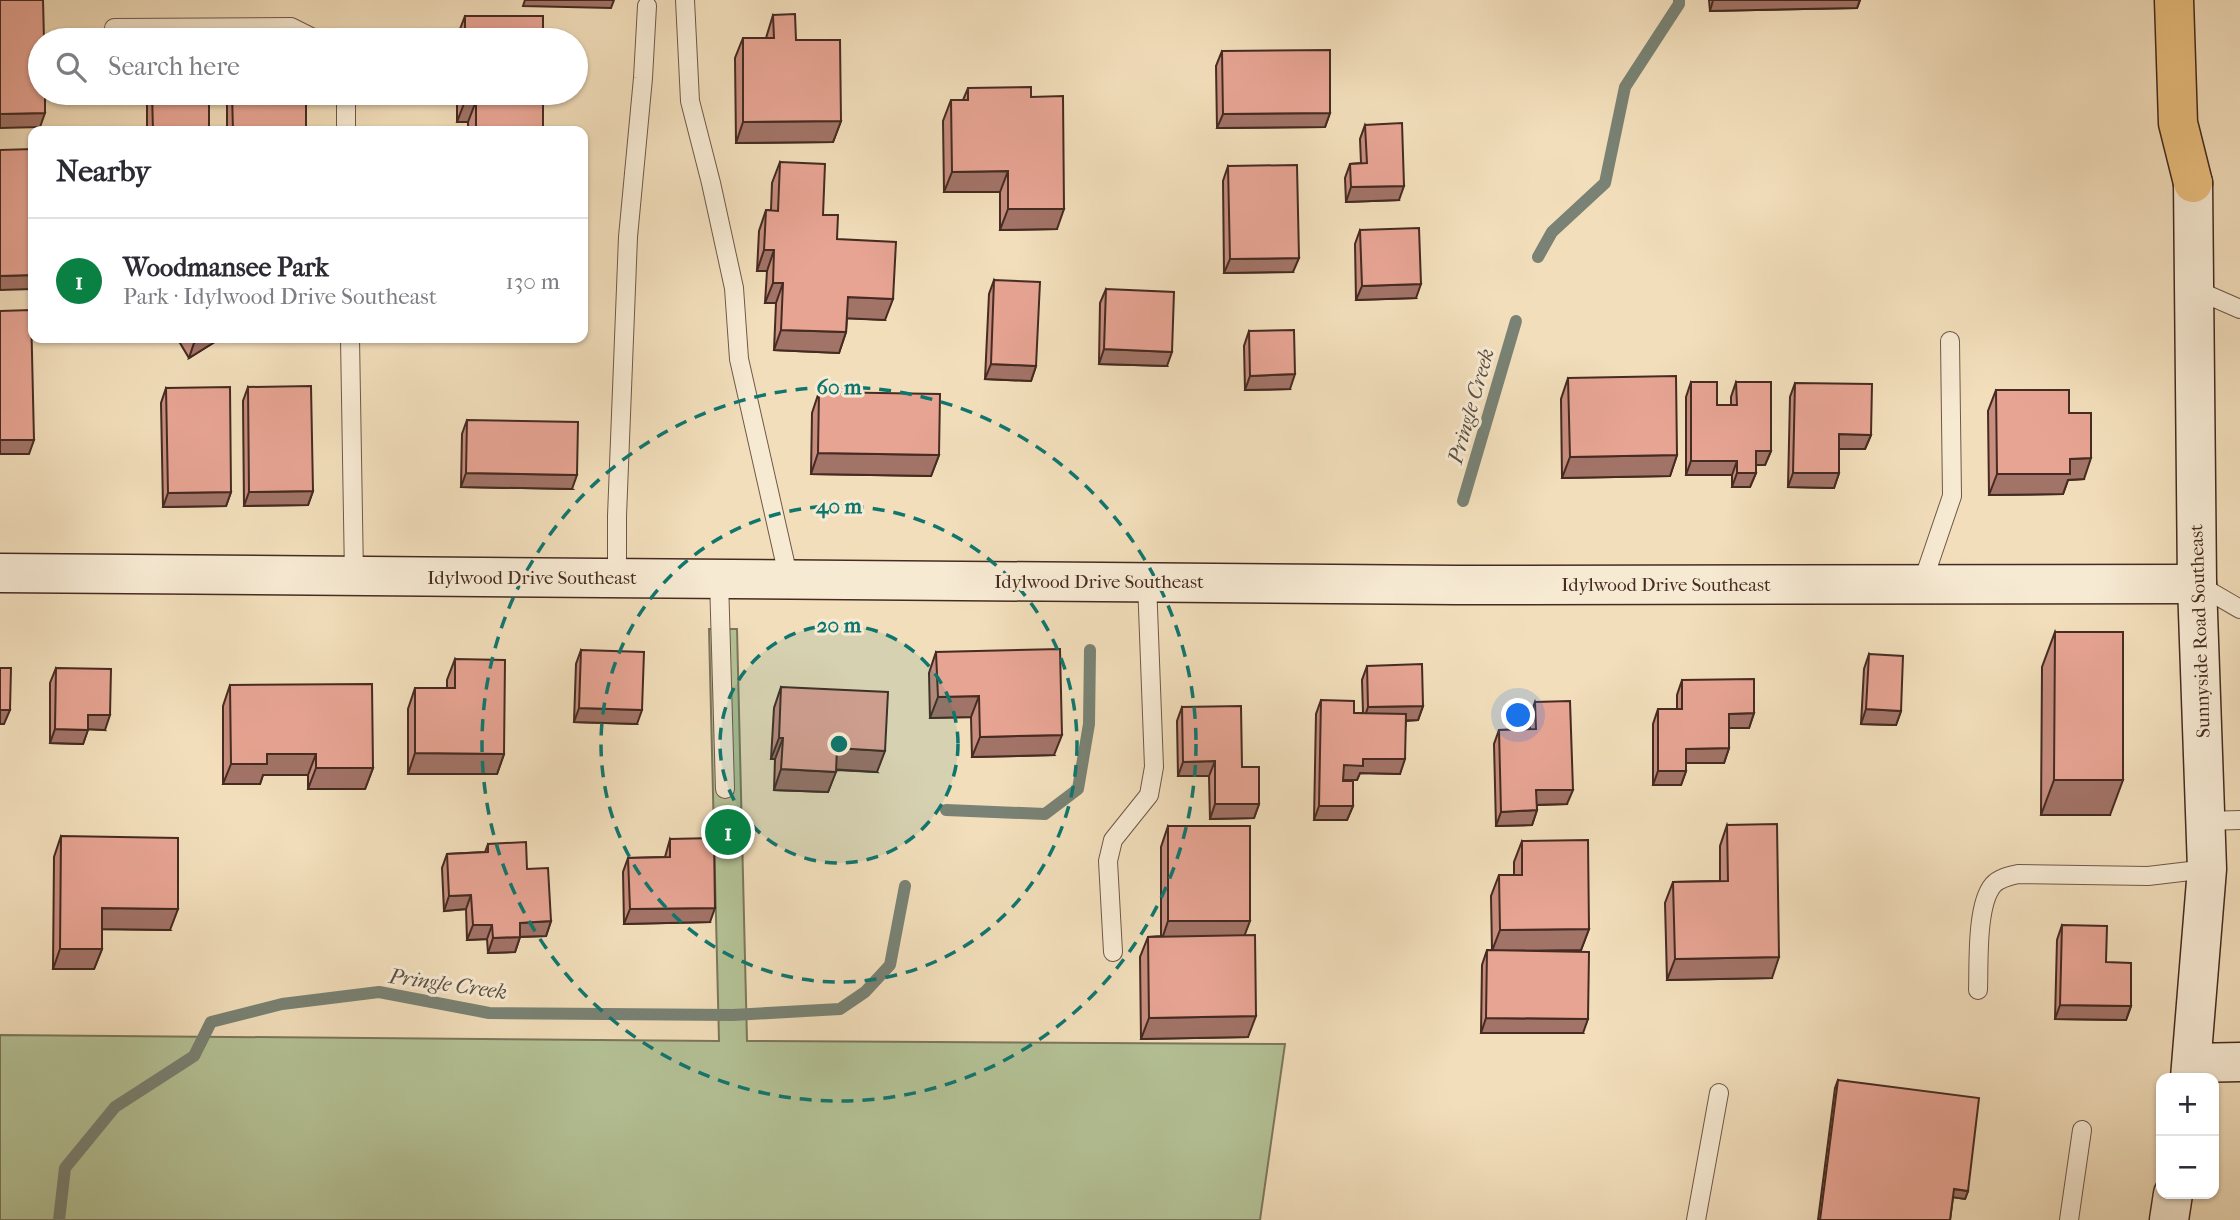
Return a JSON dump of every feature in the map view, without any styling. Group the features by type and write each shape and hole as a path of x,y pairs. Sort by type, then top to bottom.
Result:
{"main road":[{"path":"2174,0 2178,123 2193,183"}],"street":[{"name":"Sunnyside Road Southeast","path":"2191,1070 2207,869 2224,820 2197,584 2193,183"},
{"name":"Idylwood Drive Southeast","path":"0,573 1442,585 2197,584"},
{"path":"2191,1070 2240,1062"},
{"path":"2169,1220 2172,1199"}],"lane":[{"path":"685,0 690,101 734,288 739,359 789,580"},
{"path":"617,578 628,237 647,6"},
{"path":"114,28 293,28"},
{"path":"346,105 346,126"},
{"path":"2194,289 2240,309"},
{"path":"1922,584 1952,496 1950,341"},
{"path":"350,343 354,576"},
{"path":"719,579 725,789"},
{"path":"1113,952 1108,861 1113,840 1149,795 1154,766 1147,582"},
{"path":"2197,584 2240,609"},
{"path":"1978,990 1981,926 1986,898 1993,884 2004,877 2018,874 2148,876 2207,869"},
{"path":"1696,1220 1719,1093"},
{"path":"2069,1220 2082,1130"}],"green space":[{"path":"709,629 737,629 747,1041 1285,1044 1260,1220 0,1220 0,1035 719,1041"}],"building":[{"path":"0,0 43,0 44,28 28,28 28,105 45,105 45,113 0,114"},
{"path":"795,14 796,40 840,40 841,121 743,122 743,38 774,38 773,15"},
{"path":"465,16 543,16 543,28 465,28"},
{"path":"1330,50 1330,113 1223,114 1222,51"},
{"path":"1031,87 1031,97 1063,96 1064,209 1008,209 1008,171 952,172 951,100 968,100 968,88"},
{"path":"152,105 209,105 209,126 153,126"},
{"path":"232,105 306,105 306,126 233,126"},
{"path":"476,105 543,105 543,126 476,126"},
{"path":"1402,123 1404,186 1351,187 1350,164 1367,163 1365,125"},
{"path":"28,149 28,275 0,276 0,150"},
{"path":"780,162 825,164 823,215 838,215 837,239 896,242 893,299 848,297 846,332 781,330 783,283 773,283 774,250 764,250 766,210 778,211"},
{"path":"1297,165 1299,258 1230,259 1228,166"},
{"path":"1419,228 1421,284 1362,286 1360,230"},
{"path":"994,280 1040,282 1036,366 991,364"},
{"path":"1106,289 1174,292 1172,352 1104,349"},
{"path":"28,310 28,343 32,343 34,440 0,440 0,311"},
{"path":"1294,330 1295,374 1250,376 1249,331"},
{"path":"1676,376 1677,455 1570,457 1568,378"},
{"path":"1691,382 1717,382 1717,405 1737,405 1736,382 1771,382 1771,451 1756,451 1756,473 1737,473 1737,461 1691,461"},
{"path":"1795,383 1872,384 1871,435 1839,434 1839,473 1793,473"},
{"path":"311,386 313,491 249,492 248,387"},
{"path":"230,387 231,492 168,493 166,388"},
{"path":"1996,390 2069,390 2069,413 2091,413 2091,458 2070,459 2070,474 1997,474"},
{"path":"819,392 940,394 939,455 818,453"},
{"path":"467,420 578,422 577,475 466,473"},
{"path":"2055,632 2123,632 2123,780 2054,780"},
{"path":"1060,649 1062,735 980,737 979,696 938,697 936,652"},
{"path":"581,650 644,652 642,710 579,708"},
{"path":"1869,654 1903,656 1901,711 1866,709"},
{"path":"455,659 505,660 504,754 415,753 415,688 455,688"},
{"path":"1422,664 1423,706 1368,707 1367,666"},
{"path":"0,668 11,668 10,710 0,710"},
{"path":"56,668 111,669 110,715 88,715 88,730 55,729"},
{"path":"1754,679 1754,713 1729,714 1729,748 1686,749 1686,771 1658,771 1658,709 1682,709 1682,680"},
{"path":"372,684 373,768 316,768 316,754 267,754 267,764 231,764 230,685"},
{"path":"781,687 888,692 885,751 837,748 836,772 781,769"},
{"path":"1321,700 1354,701 1354,713 1406,714 1405,759 1363,759 1363,766 1344,765 1343,781 1353,781 1353,806 1319,806"},
{"path":"1570,701 1573,790 1536,790 1537,810 1501,812 1499,730 1536,729 1535,702"},
{"path":"1241,706 1242,767 1259,767 1259,804 1215,804 1215,761 1183,762 1182,707"},
{"path":"1777,824 1779,957 1675,959 1673,882 1728,881 1727,825"},
{"path":"1168,826 1250,826 1250,921 1168,921"},
{"path":"61,836 178,838 178,909 102,908 102,949 60,949"},
{"path":"714,838 715,908 630,909 628,858 670,857 670,839"},
{"path":"1588,840 1589,929 1500,930 1499,875 1522,875 1522,841"},
{"path":"526,842 527,869 548,868 551,921 520,923 520,937 493,938 492,925 473,925 471,895 449,896 447,854 488,852 488,844"},
{"path":"2062,925 2107,926 2106,962 2131,963 2131,1006 2060,1005"},
{"path":"1255,935 1256,1016 1149,1018 1148,937"},
{"path":"1487,950 1589,952 1588,1019 1486,1018"},
{"path":"1838,1080 1979,1098 1968,1191 1954,1189 1950,1220 1820,1220"}],"waterway":[{"name":"Pringle Creek","path":"1538,257 1552,232 1605,183 1625,87 1679,4 1679,0"},
{"name":"Pringle Creek","path":"1463,501 1516,321"},
{"name":"Pringle Creek","path":"946,810 1045,814 1078,789 1089,724 1090,650"},
{"name":"Pringle Creek","path":"59,1220 65,1168 115,1107 194,1056 211,1022 282,1004 379,992 489,1013 733,1015 840,1009 865,992 890,965 905,886"}],"place":[{"name":"Woodmansee Park","path":"728,832"}]}
